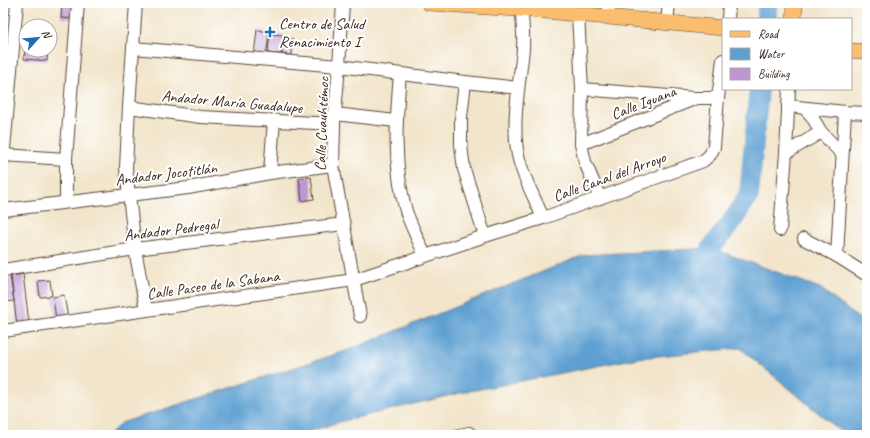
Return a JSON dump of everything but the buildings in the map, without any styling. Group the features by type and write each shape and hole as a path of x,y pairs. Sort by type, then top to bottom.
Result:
{"main road":[{"path":"429,3 522,9 545,7 578,14 608,10 667,24 722,28"},
{"path":"794,18 795,3"},
{"path":"852,51 867,51"}],"street":[{"path":"3,160 8,40 17,3"},
{"path":"66,201 66,159 78,3"},
{"path":"136,3 126,168 135,249 146,310"},
{"name":"Calle Cuauhtémoc","path":"343,3 333,165 360,316"},
{"path":"667,24 669,3"},
{"path":"728,18 729,3"},
{"path":"522,9 523,48 518,88 516,129 517,148 520,165 543,218"},
{"path":"578,14 582,88 581,144 585,162 600,198"},
{"path":"133,48 340,66 518,88"},
{"name":"Calle Canal del Arroyo","path":"425,256 543,218 703,161 710,155 714,147 722,68"},
{"path":"400,74 396,121 396,151 406,211 425,256"},
{"path":"465,82 461,117 461,145 464,169 486,236"},
{"path":"582,88 697,98"},
{"path":"780,230 789,90"},
{"name":"Calle Iguana","path":"581,144 697,98 718,98"},
{"path":"788,106 867,113"},
{"name":"Andador María Guadalupe","path":"129,107 201,117 274,120 335,119 396,121"},
{"path":"804,108 811,115 821,132 842,154"},
{"path":"837,256 845,112"},
{"path":"270,173 274,120"},
{"path":"786,154 821,132"},
{"path":"3,155 66,159"},
{"name":"Andador Jocotitlán","path":"3,210 66,201 188,188 270,173 333,165"},
{"name":"Andador Pedregal","path":"3,270 135,249 344,224"},
{"path":"804,239 867,274"},
{"name":"Calle Paseo de la Sabana","path":"3,331 354,280 425,256"}],"water":[{"path":"711,248 820,288 867,325 867,435 845,435 740,348 638,358 460,393 339,422 299,435 109,435 121,423 346,351 584,255"}],"waterway":[{"path":"766,18 768,3"},
{"path":"711,248 731,223 749,195 759,90"}],"place":[{"name":"Centro de Salud Renacimiento I","path":"270,32"}]}
